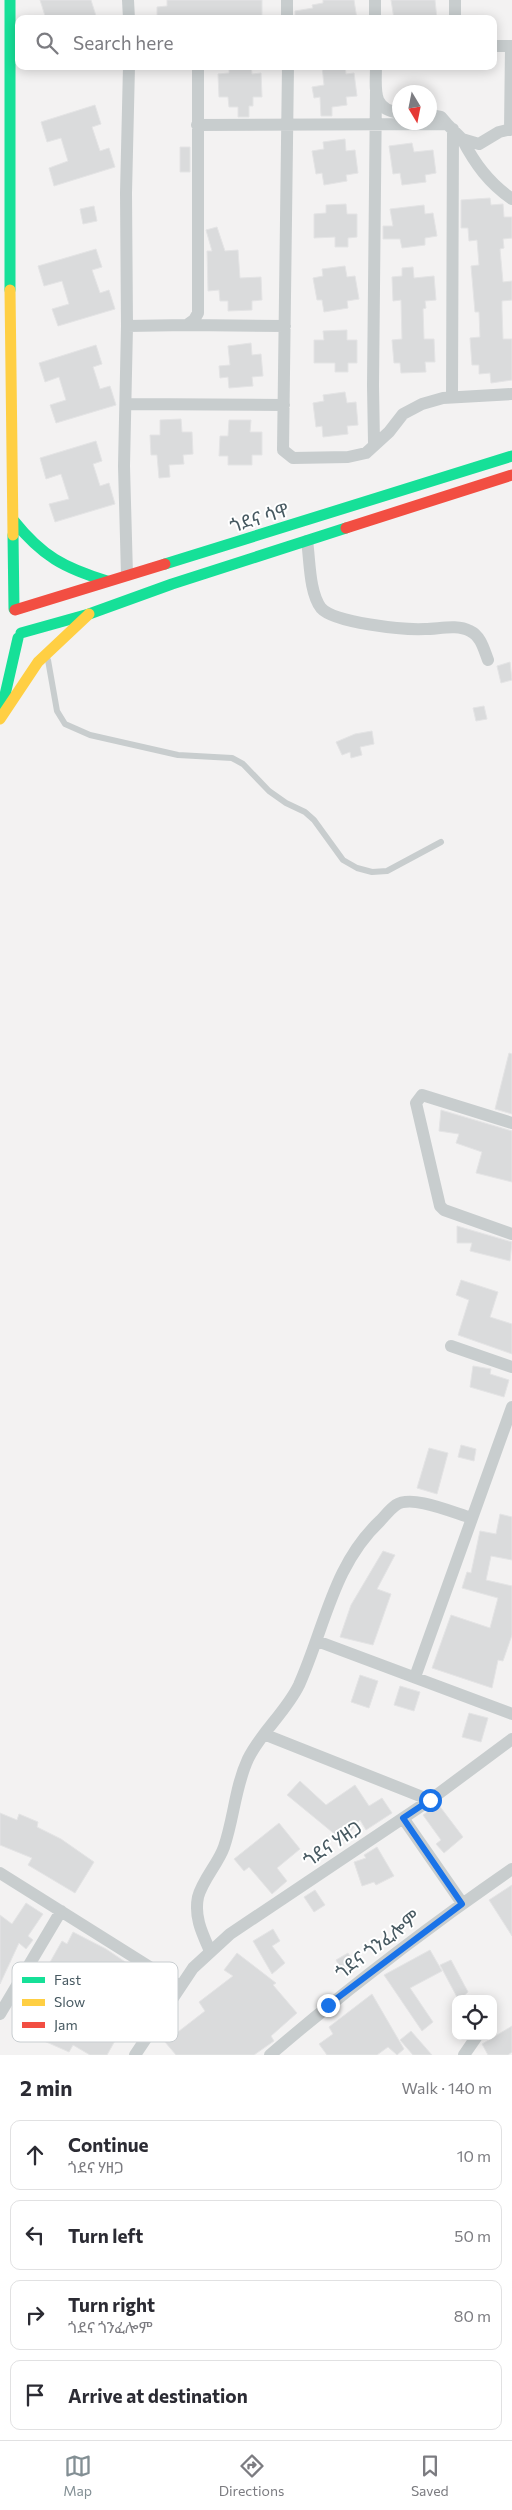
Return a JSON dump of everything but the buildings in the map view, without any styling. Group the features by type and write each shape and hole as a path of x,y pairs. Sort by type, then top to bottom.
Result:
{"main road":[{"path":"0,717 22,620 11,608 14,521 5,118 10,0"},
{"name":"ጎደና ሳዋ","path":"11,608 127,575 512,456"},
{"name":"ጎደና ሳዋ","path":"2,643 8,643 19,635 89,614 512,475"},
{"path":"14,521 29,542 52,561 87,576 107,581"},
{"path":"0,717 38,662 89,614"}],"street":[{"path":"128,0 129,15"},
{"path":"287,0 287,15"},
{"path":"375,0 375,15"},
{"path":"455,0 455,15"},
{"path":"462,139 478,144 499,132 511,130 511,46 497,46"},
{"path":"127,575 124,466 129,70"},
{"path":"187,326 198,313 198,70"},
{"path":"288,70 283,450 293,458 348,458 366,453 374,443 389,432 403,414 422,404 452,397 512,394"},
{"path":"374,443 376,70"},
{"path":"376,89 381,106 388,112 392,112"},
{"path":"437,116 441,117 462,139 475,163 497,189 512,199"},
{"path":"197,125 376,124 450,127"},
{"path":"450,127 452,397"},
{"path":"127,326 285,326"},
{"path":"126,404 284,405"},
{"path":"307,541 314,591 320,607 329,616 396,630 460,628 472,632 482,643 488,660"},
{"path":"512,1124 422,1095 416,1103 440,1206 444,1210 512,1234"},
{"path":"451,1346 512,1367"},
{"path":"415,1677 512,1407"},
{"path":"210,1951 198,1922 198,1897 224,1846 237,1792 248,1760 298,1686 317,1641 339,1576 354,1548 364,1535 396,1504 416,1501 472,1518"},
{"path":"317,1641 512,1714"},
{"path":"266,1734 430,1800"},
{"name":"ጎደና ሃዘጋ","path":"178,1989 193,1968 230,1934 430,1800 512,1739"},
{"path":"403,1818 462,1904"},
{"name":"ጎደና ጎንፈሎም","path":"270,2055 328,2005 462,1904 512,1869"},
{"path":"0,1873 141,1962"},
{"path":"31,1962 61,1912"},
{"path":"0,2014 12,1994"},
{"path":"464,2055 474,2040"},
{"name":"ጎደና ሃዘጋ","path":"135,2055 143,2042"}],"lane":[{"path":"47,654 57,711 65,724 90,735 178,756 232,758 243,764 269,791 309,816 343,860 357,868 372,872 387,871 441,842"}],"traffic: fast":[{"path":"10,0 10,290"},
{"path":"165,564 512,456"},
{"path":"14,521 44,552 66,566 107,581"},
{"path":"21,633 89,614 172,584 346,528"},
{"path":"13,535 14,609"},
{"path":"2,708 18,638"}],"traffic: slow":[{"path":"10,290 13,535"},
{"path":"0,719 38,662 89,614"}],"traffic: jam":[{"path":"346,528 512,475"},
{"path":"15,610 165,564"}],"route":[{"path":"328,2005 462,1904 403,1818 430,1800"}]}
